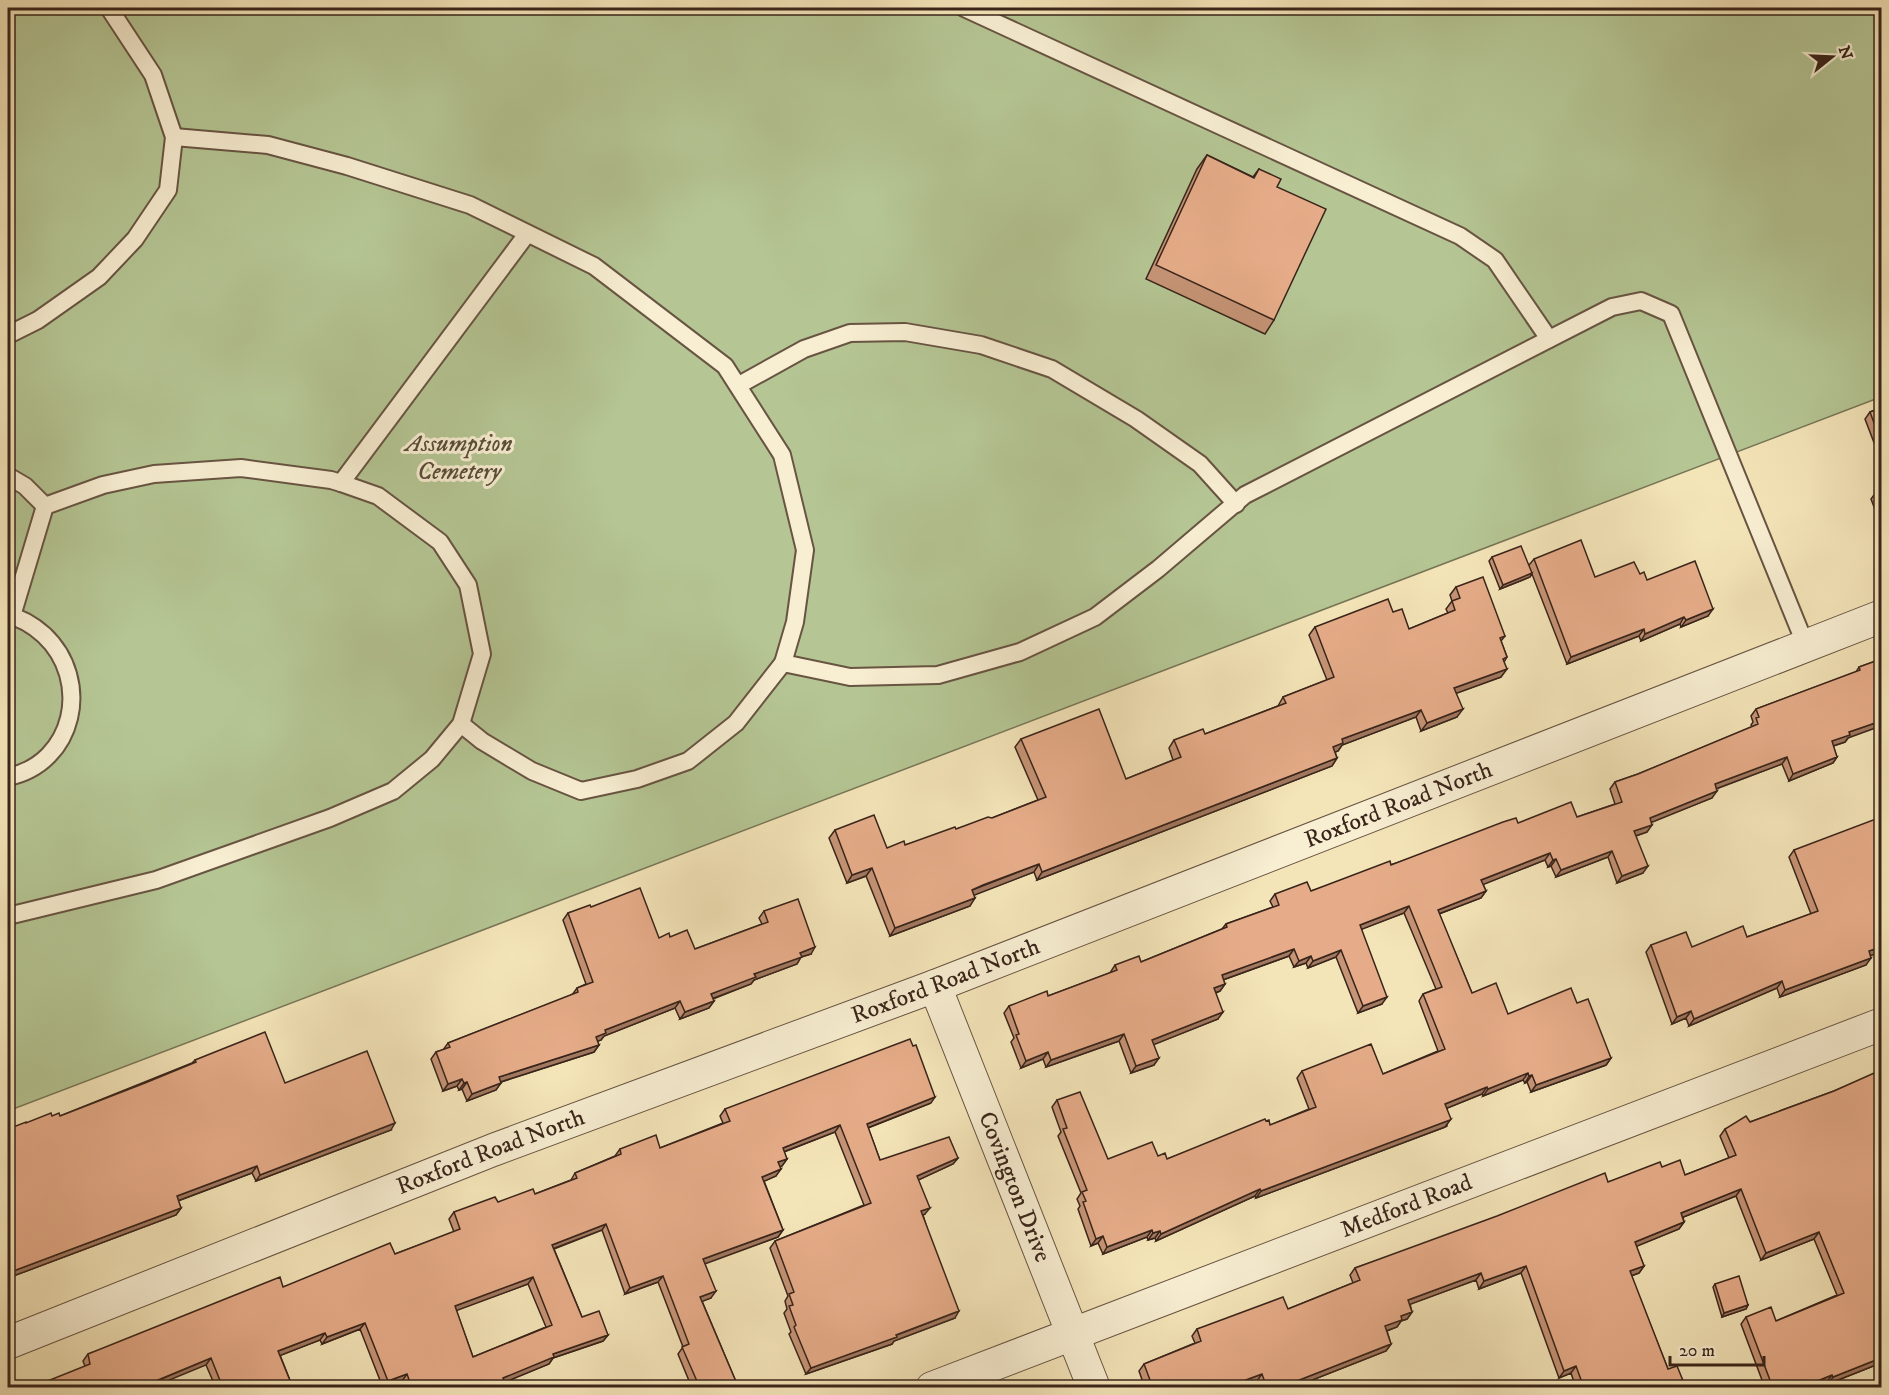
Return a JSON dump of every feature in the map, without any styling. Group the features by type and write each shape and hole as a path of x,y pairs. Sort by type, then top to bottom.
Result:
{"street":[{"name":"Roxford Road North","path":"8,1343 493,1150 935,986 1881,616"},
{"name":"Covington Drive","path":"935,986 1094,1388"},
{"name":"Medford Road","path":"932,1388 1881,1024"}],"lane":[{"path":"8,335 38,320 99,276 135,239 168,190 174,137 153,75 109,8"},
{"path":"964,8 1460,236 1495,260 1549,339"},
{"path":"174,137 268,145 346,166 470,206 594,266 725,366 782,455 805,550 795,622 783,663 736,723 688,761 637,779 581,791 532,771 482,741 461,724"},
{"path":"341,483 527,234"},
{"path":"783,663 850,677 938,675 1020,652 1095,618 1158,569 1245,495 1612,307 1641,301 1671,314 1806,646"},
{"path":"739,386 804,349 850,333 905,332 981,345 1052,369 1136,419 1200,464 1236,504"},
{"path":"8,916 156,880 330,818 393,790 432,759 461,724 482,654 468,585 440,542 378,496 341,483 241,468 154,474 103,485 45,506"},
{"path":"8,476 25,486 45,506"},
{"path":"8,777 19,775 42,762 59,742 70,719 72,693 67,667 54,645 36,627 10,616 45,506"}],"green space":[{"name":"Assumption Cemetery","path":"8,8 1881,8 1881,397 8,1111"}],"building":[{"path":"1207,155 1254,178 1259,169 1281,179 1277,187 1326,209 1274,320 1156,265"},
{"path":"1881,408 1881,442 1870,412"},
{"path":"1881,489 1881,506 1876,492"},
{"path":"1581,540 1595,577 1634,562 1640,574 1644,572 1647,580 1695,561 1713,609 1686,620 1684,617 1645,634 1644,629 1571,657 1534,559"},
{"path":"1521,546 1532,573 1503,585 1492,557"},
{"path":"1483,577 1505,636 1500,638 1507,657 1503,659 1507,669 1454,688 1463,709 1427,723 1421,710 1342,739 1343,743 1333,747 1337,758 1042,872 1039,864 983,885 972,890 975,898 895,928 872,868 852,875 835,830 874,815 887,848 904,841 905,845 988,817 992,818 1046,797 1021,739 1099,709 1126,779 1181,757 1174,740 1203,729 1205,734 1286,703 1283,697 1334,677 1315,627 1388,599 1393,612 1402,609 1409,629 1455,610 1452,601 1460,598 1456,587"},
{"path":"1881,659 1881,721 1849,732 1850,735 1832,741 1837,757 1793,774 1787,757 1715,784 1717,791 1650,818 1652,825 1634,831 1648,866 1622,876 1612,851 1561,870 1550,853 1481,880 1486,891 1438,910 1472,993 1496,983 1508,1014 1571,988 1577,1003 1588,999 1611,1058 1536,1085 1532,1075 1529,1076 1528,1073 1488,1089 1487,1087 1445,1104 1450,1120 1261,1191 1260,1189 1161,1234 1160,1231 1153,1233 1152,1230 1107,1247 1103,1236 1096,1239 1083,1202 1086,1201 1082,1192 1087,1190 1063,1129 1067,1128 1057,1100 1080,1092 1108,1159 1152,1142 1158,1156 1165,1153 1167,1159 1265,1119 1269,1120 1270,1125 1316,1107 1302,1071 1371,1044 1383,1074 1445,1049 1423,994 1442,987 1409,906 1360,925 1387,997 1363,1006 1341,950 1313,961 1311,956 1299,961 1294,949 1222,975 1225,984 1214,988 1223,1012 1152,1040 1159,1058 1136,1066 1124,1034 1051,1060 1048,1052 1026,1061 1016,1035 1019,1034 1009,1006 1047,991 1048,996 1117,970 1115,965 1139,956 1141,962 1227,927 1226,924 1279,905 1275,894 1307,882 1311,891 1390,861 1391,865 1503,822 1516,818 1518,823 1571,802 1577,817 1622,802 1615,782 1758,724 1756,718 1759,717 1756,709 1860,670 1859,667"},
{"path":"1881,817 1881,947 1869,951 1871,958 1785,990 1782,981 1694,1019 1691,1011 1677,1017 1651,945 1686,932 1692,947 1743,926 1747,937 1818,911 1794,850"},
{"path":"640,888 659,938 669,933 670,937 687,930 695,949 768,922 764,911 798,899 815,947 800,953 802,957 754,974 756,977 711,994 714,1001 685,1012 680,1001 605,1030 606,1033 596,1037 599,1045 499,1077 501,1083 472,1094 467,1082 464,1083 462,1079 448,1084 436,1052 450,1047 448,1043 578,992 577,988 593,982 568,913 590,905 591,907"},
{"path":"265,1032 285,1083 367,1051 395,1123 260,1175 257,1166 177,1196 181,1208 8,1273 8,1129 51,1113 52,1116 59,1113 60,1116"},
{"path":"910,1039 913,1046 916,1045 935,1097 867,1124 880,1160 949,1137 958,1158 917,1176 930,1208 921,1211 959,1311 896,1335 897,1337 811,1368 794,1327 796,1325 789,1306 793,1305 789,1294 794,1292 775,1241 871,1203 840,1125 783,1148 787,1159 778,1162 781,1169 762,1177 783,1230 703,1259 716,1291 700,1297 737,1384 735,1384 736,1388 700,1388 682,1347 689,1344 663,1276 630,1288 606,1224 552,1245 582,1317 599,1311 608,1335 553,1354 554,1357 503,1378 506,1388 412,1388 407,1374 388,1381 365,1323 327,1337 325,1333 278,1351 293,1388 223,1388 211,1358 141,1388 30,1388 90,1364 88,1354 280,1277 283,1287 390,1243 395,1254 460,1229 454,1212 495,1197 498,1202 533,1189 535,1194 577,1178 575,1173 621,1154 620,1149 656,1135 660,1148 730,1121 725,1109","holes":["533,1277 552,1325 473,1357 455,1306"]},
{"path":"1881,1070 1881,1142 1878,1143 1881,1152 1881,1358 1800,1388 1773,1388 1746,1317 1771,1307 1776,1321 1844,1293 1819,1232 1766,1253 1741,1189 1681,1213 1684,1222 1635,1242 1644,1266 1630,1271 1668,1369 1677,1366 1686,1388 1584,1388 1576,1366 1564,1371 1526,1266 1484,1281 1481,1273 1408,1300 1412,1312 1401,1316 1402,1320 1385,1326 1391,1344 1279,1388 1267,1388 1262,1374 1224,1388 1153,1388 1144,1364 1201,1341 1197,1329 1283,1297 1288,1309 1360,1280 1355,1268 1497,1216 1605,1173 1608,1182 1660,1162 1662,1167 1680,1160 1685,1175 1736,1155 1725,1129 1746,1116 1750,1122 1834,1091"},
{"path":"1739,1276 1748,1305 1724,1313 1715,1284"}]}
